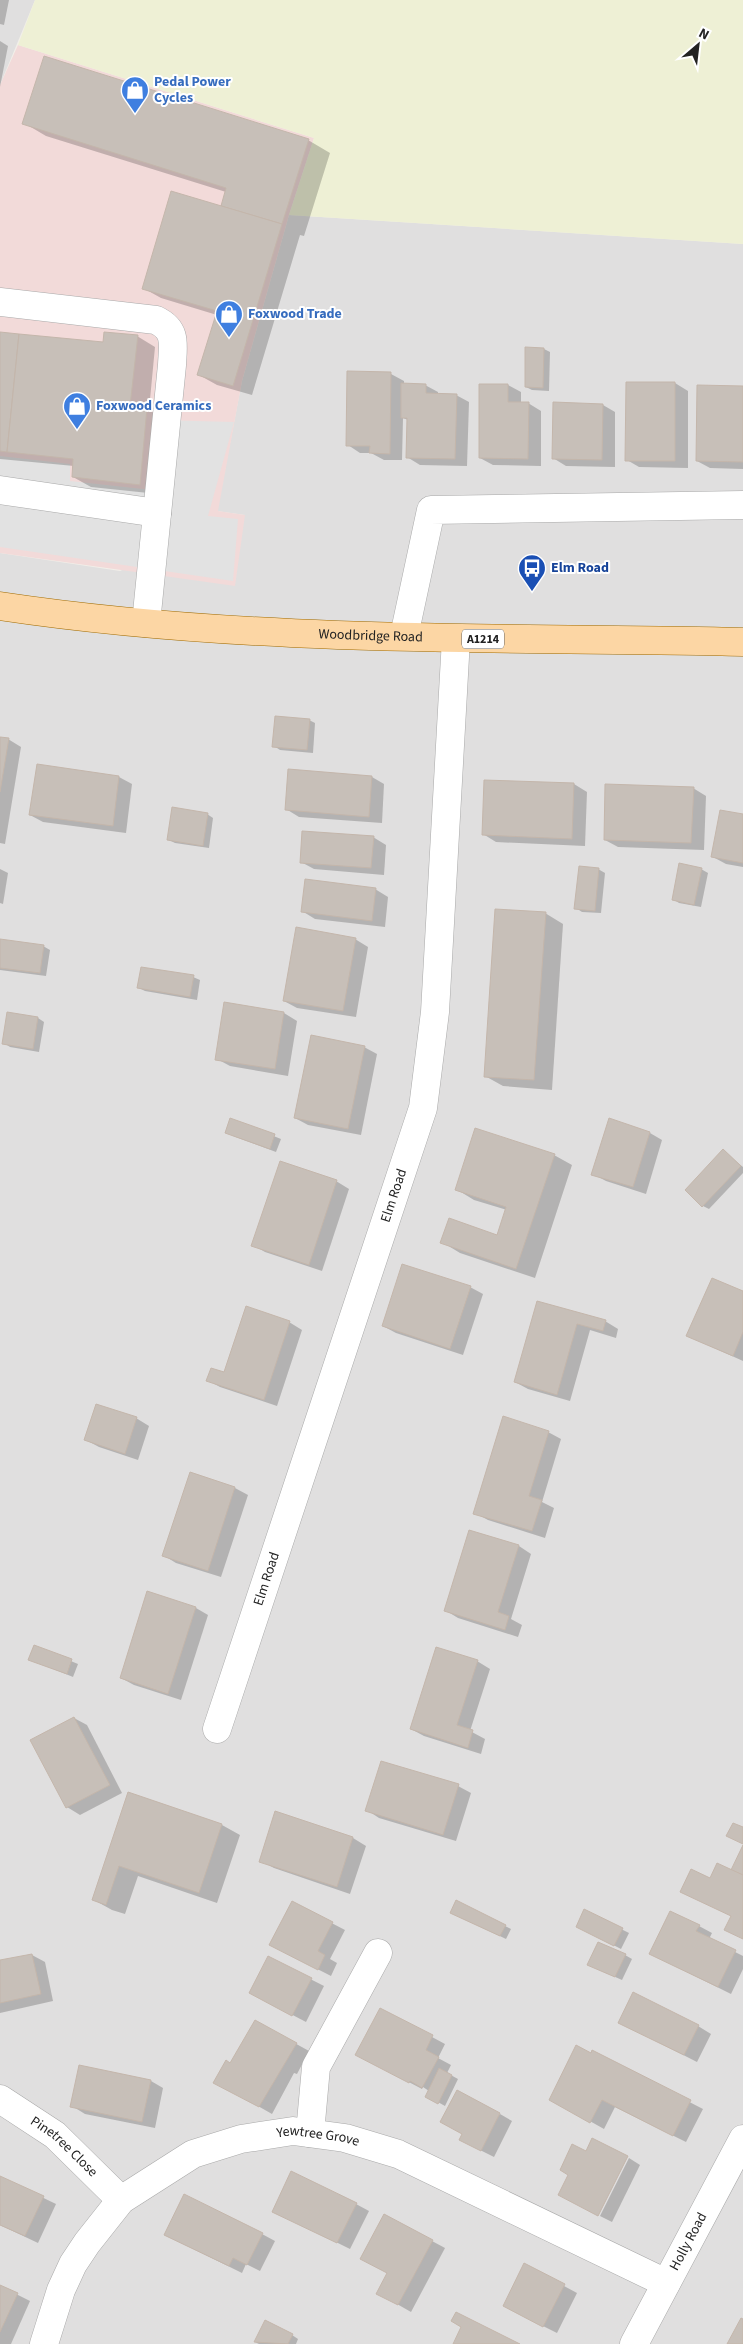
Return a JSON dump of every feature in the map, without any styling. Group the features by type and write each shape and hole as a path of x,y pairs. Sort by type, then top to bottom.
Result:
{"main road":[{"name":"Woodbridge Road","path":"0,606 223,630 456,639 743,642"}],"street":[{"path":"0,302 156,320 165,324 172,333 172,365 146,623"},
{"path":"0,490 157,513"},
{"path":"404,636 431,510 743,506"},
{"name":"Elm Road","path":"217,1729 423,1108 435,1012 456,639"},
{"path":"310,2133 316,2067 378,1953"},
{"name":"Pinetree Close","path":"0,2099 55,2135 121,2200"},
{"name":"Yewtree Grove","path":"44,2344 61,2290 74,2264 87,2243 121,2200 193,2154 240,2140 293,2130 345,2138 398,2154 666,2283"},
{"name":"Holly Road","path":"634,2344 743,2139"}],"shaded area":[{"path":"0,0 35,0 0,85"},
{"path":"18,45 314,138 289,215 242,381 218,511 245,515 235,586 0,553 0,85"},
{"path":"289,215 743,244 743,2344 0,2344 0,553 120,571 245,515 217,511 242,381"},
{"path":"156,420 234,422 208,516 238,519 233,581 0,547 0,456 70,464 70,481 152,490"}],"green space":[{"path":"35,0 743,0 743,244 289,215 314,138 18,45"}],"building":[{"path":"44,56 309,139 282,224 221,206 226,188 22,124"},
{"path":"171,191 282,224 233,386 197,375 217,311 142,289"},
{"path":"0,332 19,334 7,452 0,451"},
{"name":"Foxwood Ceramics","path":"104,332 138,335 130,406 147,408 140,485 72,477 73,459 7,452 19,334 103,342"},
{"path":"525,347 544,348 543,388 525,387"},
{"path":"347,371 391,372 390,454 369,453 370,446 346,446"},
{"path":"626,382 675,382 675,461 625,461"},
{"path":"401,383 426,384 426,393 457,394 455,459 406,458 407,418 401,418"},
{"path":"479,384 508,384 508,402 529,402 528,459 479,458"},
{"path":"697,385 743,386 743,462 696,461"},
{"path":"553,402 603,404 602,460 552,459"},
{"path":"275,716 310,719 307,750 272,747"},
{"path":"0,737 9,738 0,792"},
{"path":"37,764 119,776 113,826 29,815"},
{"path":"288,769 372,776 369,817 285,810"},
{"path":"484,780 574,783 572,839 482,835"},
{"path":"605,784 694,787 691,843 604,840"},
{"path":"172,807 208,813 203,846 167,840"},
{"path":"720,810 743,814 743,863 711,857"},
{"path":"302,831 374,836 371,868 300,863"},
{"path":"679,863 702,868 694,905 672,900"},
{"path":"579,866 599,868 595,911 574,909"},
{"path":"305,879 376,888 372,921 301,912"},
{"path":"495,909 546,912 534,1080 484,1077"},
{"path":"296,927 356,938 343,1011 283,1001"},
{"path":"0,939 44,945 40,973 0,968"},
{"path":"141,967 194,975 190,997 137,988"},
{"path":"224,1002 284,1012 275,1069 215,1060"},
{"path":"7,1012 38,1017 33,1049 2,1044"},
{"path":"311,1035 365,1046 348,1129 294,1118"},
{"path":"230,1118 275,1134 270,1149 225,1133"},
{"path":"609,1118 650,1132 633,1187 591,1175"},
{"path":"475,1128 555,1154 516,1269 440,1243 449,1218 497,1235 506,1207 455,1190"},
{"path":"723,1149 741,1166 702,1207 685,1190"},
{"path":"280,1161 337,1180 309,1265 251,1246"},
{"path":"402,1264 471,1286 450,1349 382,1326"},
{"path":"712,1278 743,1291 743,1332 733,1356 686,1336"},
{"path":"537,1301 606,1320 603,1331 577,1324 557,1395 514,1382"},
{"path":"246,1306 290,1321 264,1400 206,1381 211,1368 224,1372"},
{"path":"96,1404 137,1417 125,1454 84,1440"},
{"path":"503,1416 549,1431 529,1496 542,1500 532,1531 473,1514"},
{"path":"190,1472 235,1487 208,1571 162,1556"},
{"path":"469,1530 519,1545 498,1612 509,1616 505,1630 444,1611"},
{"path":"147,1591 196,1607 168,1694 120,1678"},
{"path":"34,1645 72,1659 67,1674 28,1660"},
{"path":"436,1647 478,1660 457,1725 473,1730 468,1748 410,1729"},
{"path":"74,1717 110,1785 66,1808 30,1740"},
{"path":"381,1761 459,1784 443,1835 365,1811"},
{"path":"128,1792 222,1824 199,1893 119,1866 106,1905 92,1900"},
{"path":"275,1811 353,1837 337,1887 259,1862"},
{"path":"733,1823 743,1827 743,1844 726,1836"},
{"path":"743,1845 743,1875 731,1870"},
{"path":"717,1863 743,1875 743,1939 724,1930 731,1916 680,1892 691,1869 710,1878"},
{"path":"456,1900 506,1925 500,1936 450,1913"},
{"path":"292,1901 333,1922 318,1951 325,1955 318,1970 269,1945"},
{"path":"584,1909 623,1928 614,1946 576,1927"},
{"path":"670,1911 700,1925 696,1931 736,1950 718,1987 649,1954"},
{"path":"598,1942 626,1954 615,1977 587,1965"},
{"path":"32,1954 41,1994 0,2003 0,1960"},
{"path":"268,1956 312,1978 292,2016 249,1993"},
{"path":"633,1992 699,2025 684,2055 618,2023"},
{"path":"380,2008 433,2035 426,2050 439,2057 422,2088 355,2055"},
{"path":"255,2020 297,2043 259,2107 213,2083 226,2060 230,2063"},
{"path":"576,2045 591,2053 592,2050 691,2100 673,2136 602,2100 590,2123 549,2100"},
{"path":"79,2065 151,2080 142,2122 70,2107"},
{"path":"439,2068 452,2075 438,2104 425,2097"},
{"path":"457,2090 500,2113 481,2151 459,2140 462,2134 440,2122"},
{"path":"592,2138 628,2156 598,2216 558,2195 568,2175 560,2170 572,2144 586,2151"},
{"path":"291,2171 357,2203 337,2243 272,2212"},
{"path":"0,2176 44,2196 25,2236 0,2225"},
{"path":"184,2194 263,2233 247,2265 233,2258 229,2266 164,2235"},
{"path":"384,2214 433,2240 398,2305 376,2294 387,2273 360,2259"},
{"path":"524,2263 565,2284 543,2327 503,2306"},
{"path":"0,2285 18,2293 0,2332"},
{"path":"456,2312 520,2344 453,2344 461,2327 451,2321"},
{"path":"741,2318 743,2319 743,2344 727,2344"},
{"path":"265,2320 293,2334 288,2344 254,2342"}],"place":[{"name":"Pedal Power Cycles","path":"135,114"},
{"name":"Foxwood Trade","path":"229,338"},
{"name":"Foxwood Ceramics","path":"77,430"},
{"name":"Elm Road","path":"532,592"}]}
